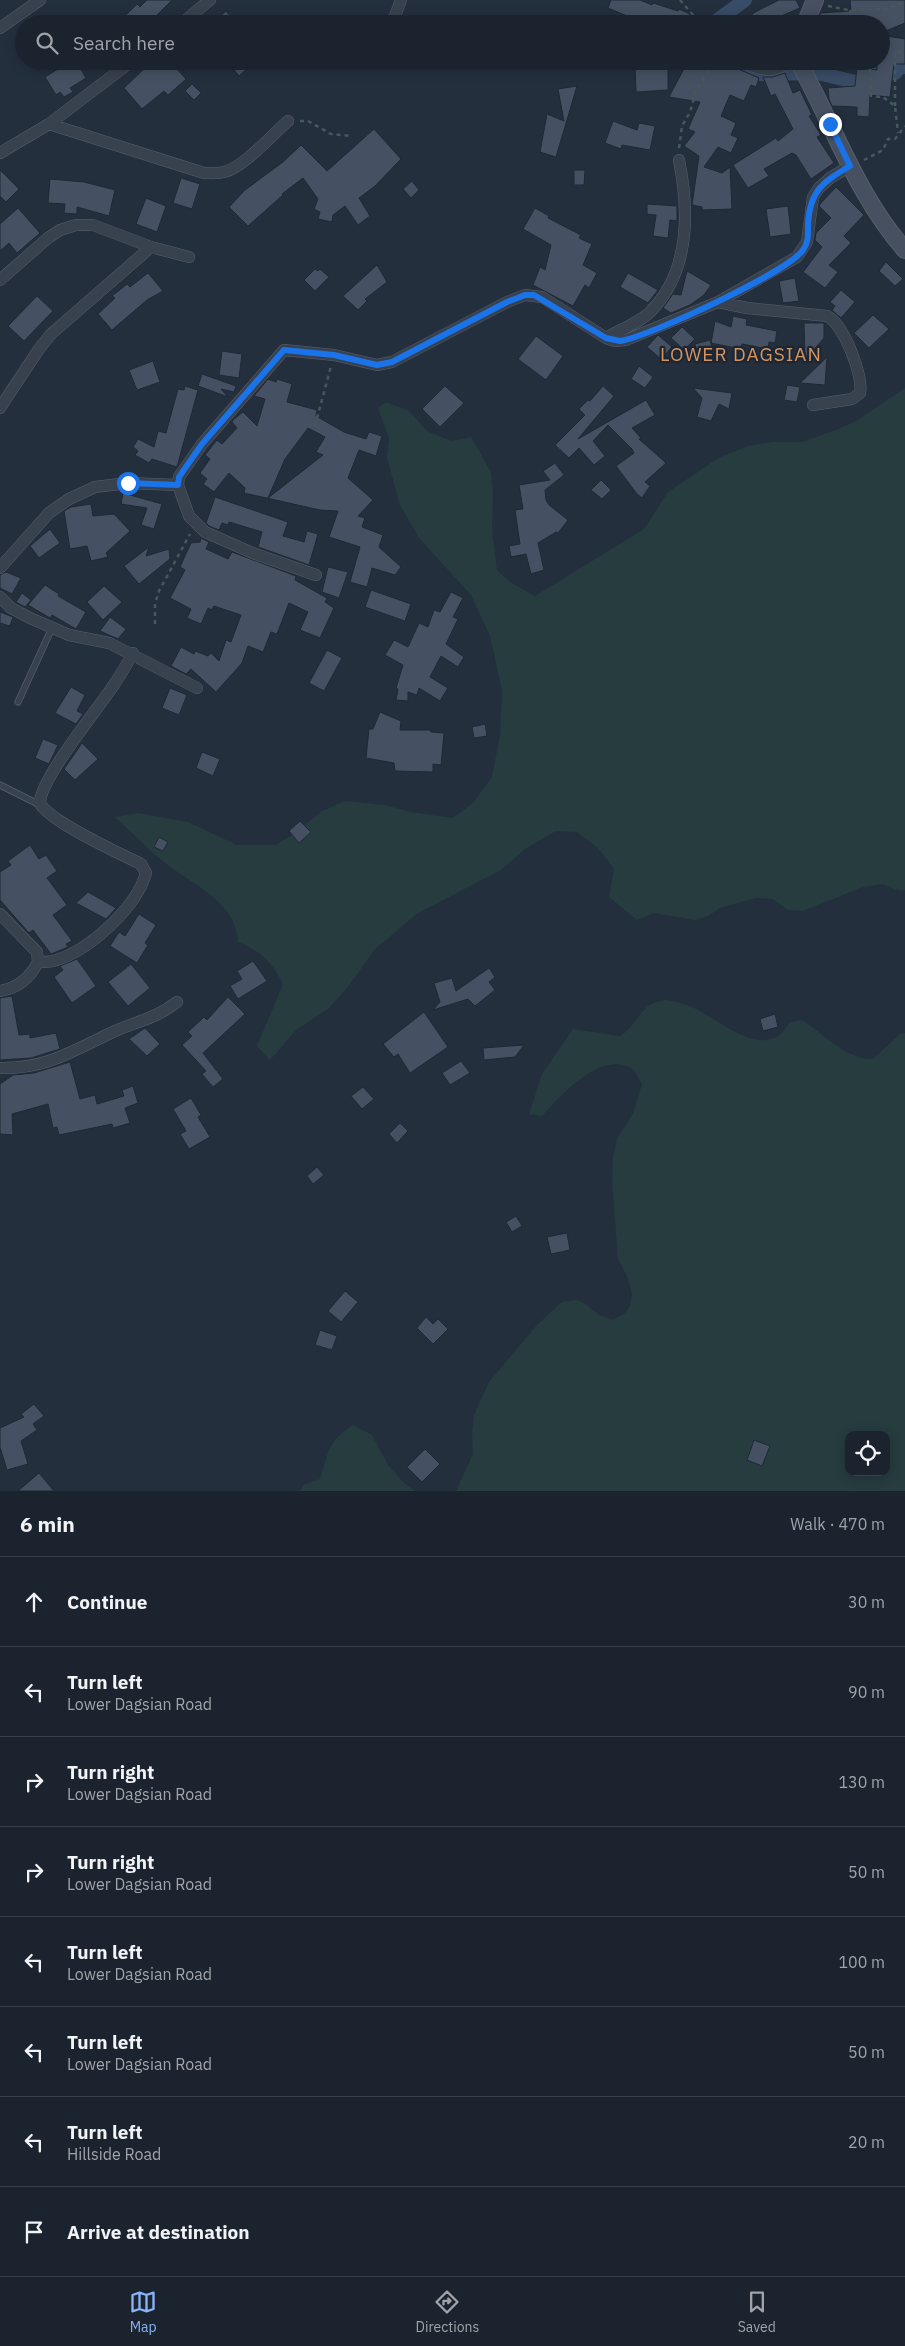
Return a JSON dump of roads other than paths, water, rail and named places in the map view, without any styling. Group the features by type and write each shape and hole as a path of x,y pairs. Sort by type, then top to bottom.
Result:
{"street":[{"path":"19,15 40,0"},
{"path":"192,15 210,0"},
{"path":"395,15 401,0"},
{"path":"809,15 815,1"},
{"path":"0,28 15,18"},
{"path":"0,154 49,124 120,70"},
{"path":"763,70 778,70"},
{"path":"802,70 850,166 890,231 905,250"},
{"path":"49,124 204,173 217,174 238,166 288,121"},
{"path":"606,338 651,312 666,292 678,266 686,226 686,200 679,160"},
{"path":"316,575 255,554 205,532 195,524 183,504 178,485 179,477 202,444 284,350 334,355 377,365 392,362 507,302 525,295 542,297 606,338 615,341 626,340 718,302 798,257 807,242 813,197 819,188 830,178 850,166"},
{"path":"0,280 48,238 60,230 76,225 93,225 151,247 189,257"},
{"path":"0,408 51,334 151,247"},
{"path":"718,302 775,312 827,316 836,322 846,341 860,378 860,393 852,399 813,405"},
{"path":"0,568 49,513 69,499 86,491 95,487 128,483 178,485"},
{"path":"0,597 12,608 52,628 69,635 109,643 197,688"},
{"path":"38,962 53,961 94,939 127,907 144,881 146,873 141,864 65,824 42,806 42,795 60,760 113,686 133,654"},
{"path":"0,914 37,952 38,962 32,974 23,982 13,988 0,991"},
{"path":"0,1068 25,1067 63,1058 118,1030 154,1018 177,1002"}],"lane":[{"path":"18,702 52,628"},
{"path":"0,785 42,806"}],"waterway":[{"path":"724,15 745,0"},
{"path":"752,70 761,74 817,73 856,82 870,80 873,75 895,73 900,67 905,67"}],"district":[{"name":"LOWER DAGSIAN","path":"741,354"}]}
